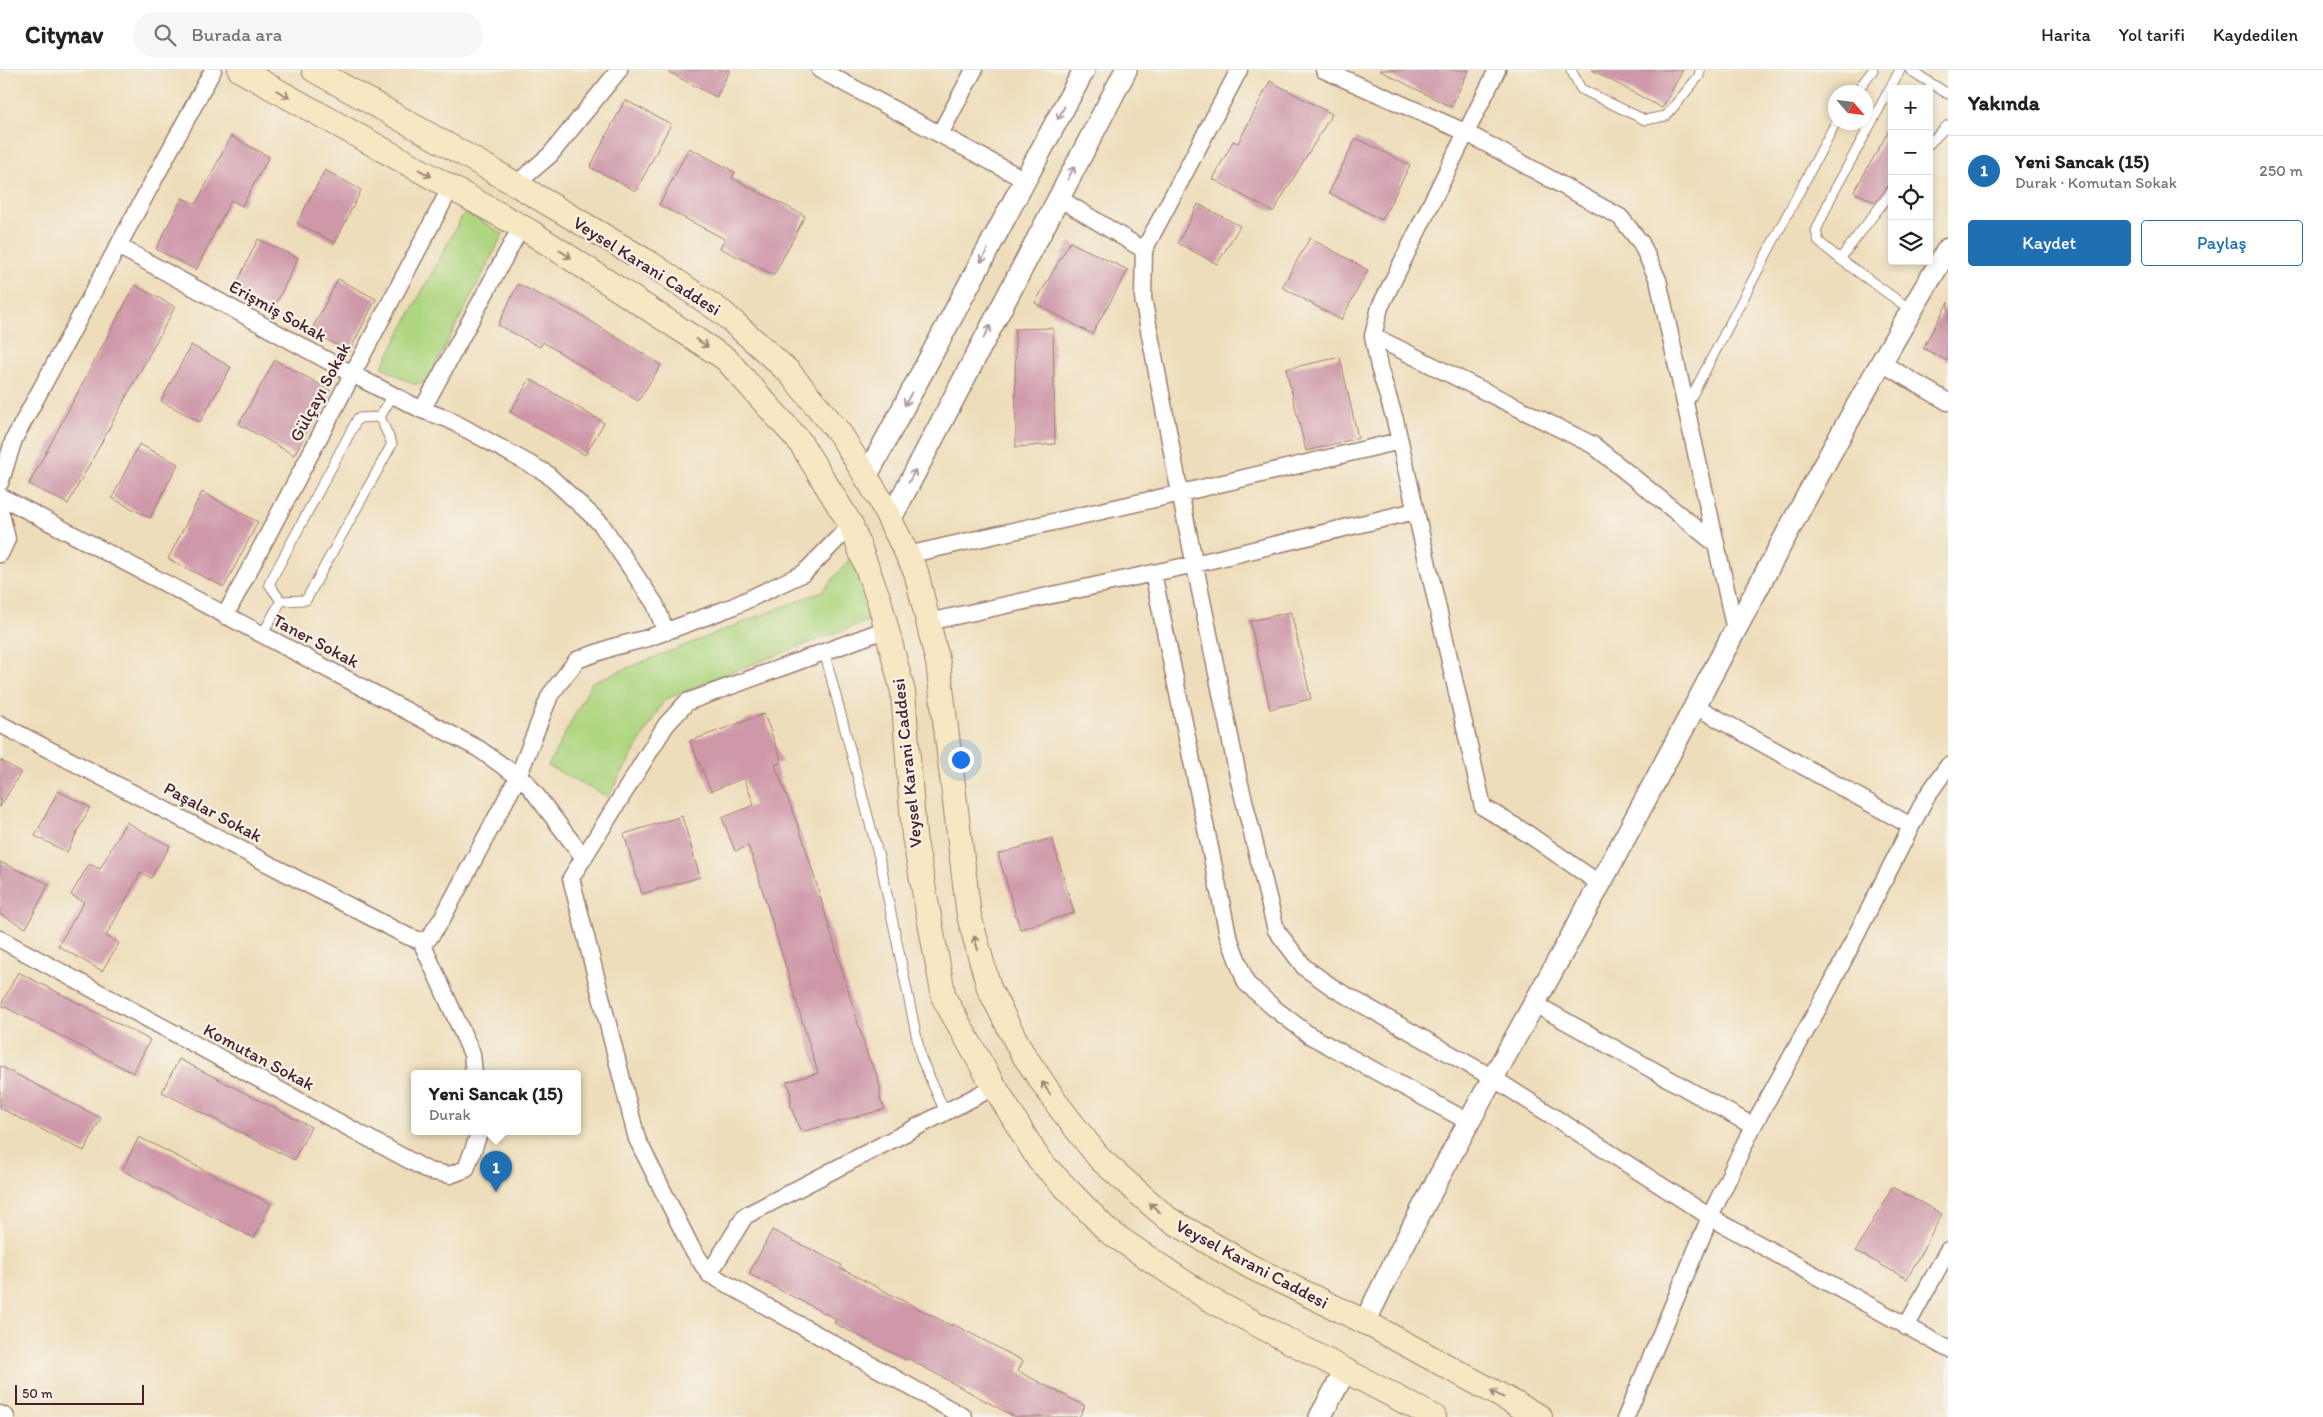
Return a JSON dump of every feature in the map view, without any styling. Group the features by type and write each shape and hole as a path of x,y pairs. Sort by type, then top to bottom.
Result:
{"main road":[{"name":"Veysel Karani Caddesi","path":"240,70 521,227 726,359 800,442 851,525 879,600 887,628 903,692 914,836 944,998 994,1087 1039,1160 1108,1231 1209,1299 1434,1417"},
{"name":"Veysel Karani Caddesi","path":"314,70 516,184 651,264 723,313 788,372 840,435 890,520 916,572 938,663 969,916 989,988 1021,1051 1060,1108 1100,1159 1167,1218 1251,1267 1365,1322 1540,1417"}],"street":[{"path":"0,483 14,439 213,70"},
{"path":"516,184 550,155 619,70"},
{"path":"820,70 1025,180"},
{"path":"940,134 974,70"},
{"path":"866,477 1084,70"},
{"path":"890,520 1057,197 1126,70"},
{"path":"1239,70 1144,250 1143,298 1238,776 1276,930 1305,968 1335,989 1493,1078 1710,1217 1948,1349"},
{"path":"1324,70 1466,132 1620,217 1641,243 1658,280 1735,630"},
{"path":"1497,70 1380,307 1373,336 1378,367 1400,441 1483,808 1528,834 1600,884"},
{"name":"Gülçayı Sokak","path":"225,616 451,187"},
{"path":"1057,197 1144,250"},
{"path":"422,410 521,227"},
{"name":"Erişmiş Sokak","path":"118,246 352,374 422,410 448,419 546,473 601,524 656,604 666,632"},
{"path":"1365,1322 1414,1221 1535,1004 1880,362 1948,249"},
{"path":"1373,336 1592,445 1716,544"},
{"path":"1880,362 1948,402"},
{"path":"907,555 1400,441"},
{"name":"Taner Sokak","path":"0,496 479,749 527,783 584,858"},
{"path":"0,510 7,539 0,554"},
{"path":"928,622 1195,564 1416,511"},
{"path":"474,1070 472,1054 414,938 429,938 443,917 518,777 550,695 578,660 666,632 732,607 804,573 851,525"},
{"path":"1153,572 1228,935 1246,983 1308,1035 1469,1122"},
{"path":"887,628 687,702 666,725 571,878 637,1139 691,1246 709,1274 964,1417"},
{"path":"1694,706 1911,826"},
{"name":"Paşalar Sokak","path":"0,724 414,938"},
{"path":"1626,1417 1710,1217 1753,1126 1830,987 1925,799 1948,766"},
{"name":"Komutan Sokak","path":"0,939 429,1171 450,1175 466,1169 479,1135"},
{"path":"1535,1004 1753,1126"},
{"path":"709,1274 745,1216 994,1087"},
{"path":"1906,1327 1948,1250"},
{"path":"1320,1417 1345,1371"},
{"path":"0,1414 6,1417"}],"lane":[{"path":"1571,70 1581,89 1645,120 1666,116 1699,76 1700,70"},
{"path":"1861,85 1873,70"},
{"path":"1900,70 1831,197 1816,231 1819,242 1911,310"},
{"path":"1910,70 1948,94"},
{"path":"1933,140 1948,125"},
{"path":"1686,407 1832,130"},
{"path":"1840,259 1888,195"},
{"path":"380,417 393,395"},
{"path":"282,601 269,584 273,576 358,418 380,417"},
{"path":"282,601 306,600 392,444 380,417"},
{"path":"262,635 282,601"},
{"path":"824,651 881,865 922,1058 946,1112"}],"green space":[{"path":"465,211 503,234 427,382 413,384 382,367"},
{"path":"853,555 875,618 737,670 664,700 608,797 548,766 592,682 823,591"}],"building":[{"path":"665,70 730,70 716,97"},
{"path":"1379,70 1469,70 1451,107"},
{"path":"1592,70 1683,70 1662,108"},
{"path":"1270,81 1332,114 1273,212 1213,179 1233,141 1238,143"},
{"path":"625,100 671,124 636,191 590,167"},
{"path":"1888,132 1888,187 1875,202 1854,192"},
{"path":"231,136 269,157 242,206 231,200 196,270 156,249 182,198 196,204"},
{"path":"1356,138 1410,165 1382,220 1329,193"},
{"path":"689,148 735,172 732,178 805,216 774,275 720,248 725,239 659,205"},
{"path":"325,170 361,190 335,243 297,223"},
{"path":"1198,204 1240,226 1217,264 1178,243"},
{"path":"1310,238 1368,270 1341,320 1282,287"},
{"path":"258,239 298,258 273,310 233,291"},
{"path":"1070,242 1128,270 1092,334 1035,303"},
{"path":"338,279 376,299 349,352 311,331"},
{"path":"518,284 584,317 661,365 638,401 543,342 540,347 498,325"},
{"path":"135,285 175,307 68,504 29,484"},
{"path":"1948,302 1948,361 1923,348"},
{"path":"1053,328 1055,444 1016,447 1015,329"},
{"path":"191,345 231,367 200,422 161,401"},
{"path":"1340,357 1358,438 1306,451 1286,369"},
{"path":"275,360 330,390 294,455 239,424"},
{"path":"530,379 604,423 585,455 510,412"},
{"path":"139,444 178,464 150,518 112,498"},
{"path":"202,492 258,522 224,587 168,559"},
{"path":"1291,612 1311,699 1270,709 1250,621"},
{"path":"764,714 782,762 775,765 803,839 868,1057 877,1075 880,1099 885,1109 801,1132 791,1107 790,1088 786,1082 818,1073 753,859 748,846 735,851 722,818 754,805 744,778 711,791 690,741"},
{"path":"0,760 21,772 0,807"},
{"path":"58,791 90,807 67,852 35,836"},
{"path":"682,816 700,877 642,894 624,834"},
{"path":"126,822 170,846 151,878 141,872 106,936 119,943 102,971 58,946 84,902 71,895 89,864 100,869"},
{"path":"1052,838 1074,913 1020,929 998,854"},
{"path":"0,862 49,884 26,928 0,914"},
{"path":"18,972 150,1040 133,1073 1,1005"},
{"path":"179,1059 311,1127 294,1160 162,1092"},
{"path":"0,1066 101,1118 84,1151 0,1108"},
{"path":"139,1137 271,1204 254,1238 122,1170"},
{"path":"1892,1187 1942,1214 1907,1279 1856,1251"},
{"path":"772,1230 842,1265 840,1268 1023,1361 1018,1371 1085,1406 1079,1417 1015,1417 907,1358 906,1360 834,1323 836,1319 749,1274"}],"place":[{"name":"Yeni Sancak (15)","path":"496,1192"}]}
